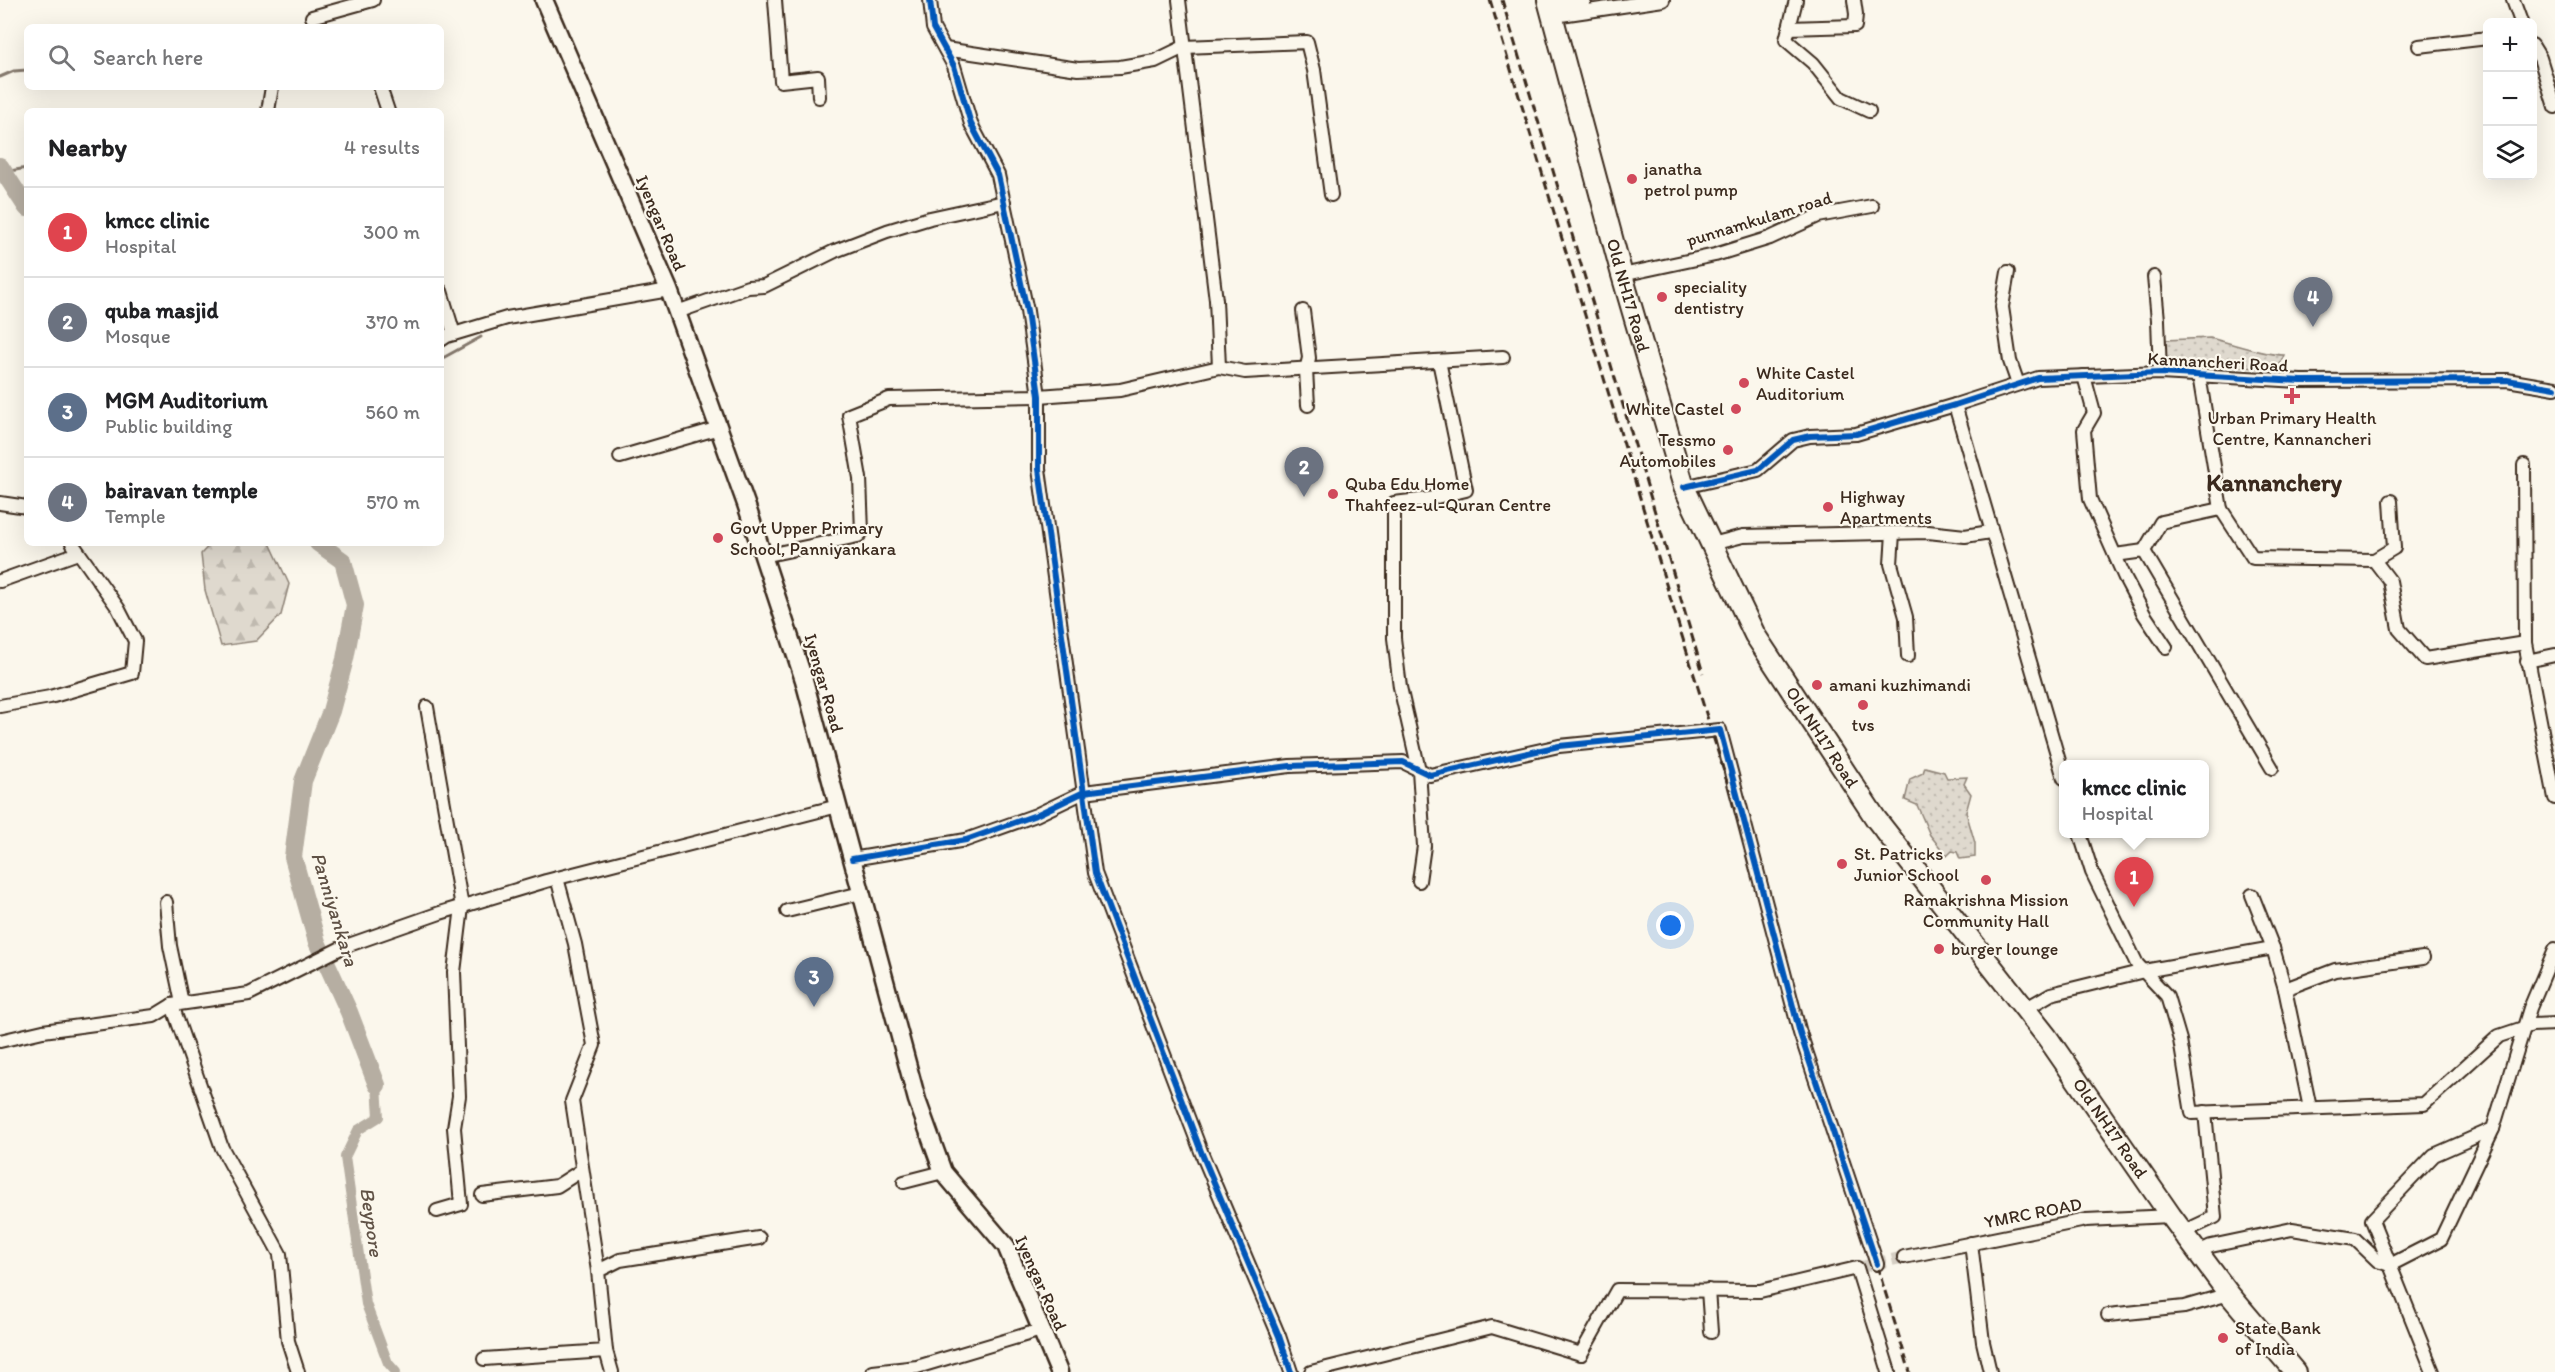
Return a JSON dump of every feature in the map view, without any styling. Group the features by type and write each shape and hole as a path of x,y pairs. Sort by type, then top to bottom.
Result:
{"main road":[{"name":"Iyengar Road","path":"544,0 669,290 763,556 804,680 918,1100 943,1172 1006,1246 1059,1372"},
{"name":"Old NH17 Road","path":"1551,8 1622,275 1684,487 1755,635 1876,819 2066,1064 2171,1216 2229,1294 2295,1372"}],"street":[{"path":"312,17 373,0"},
{"path":"776,0 781,81 819,77 819,97"},
{"path":"930,0 933,28 954,66 971,124 998,175 1027,311 1039,396 1039,469 1095,873 1202,1155 1279,1336 1291,1372"},
{"path":"1179,0 1216,300 1219,367"},
{"path":"1551,8 1586,0"},
{"path":"1551,8 1663,0"},
{"path":"1796,0 1786,40 1813,63 1841,99 1869,111"},
{"path":"1789,28 1854,26 1856,14 1854,0"},
{"path":"2512,0 2519,18"},
{"path":"2419,46 2483,38"},
{"path":"945,49 1078,69 1120,67 1155,61 1184,47 1307,42 1314,70 1331,195"},
{"path":"2537,53 2555,107"},
{"path":"268,108 272,90"},
{"path":"381,90 386,108"},
{"path":"677,312 747,287 764,286 835,251 887,231 930,218 1004,202"},
{"name":"punnamkulam road","path":"1622,275 1724,252 1770,238 1818,216 1872,206"},
{"path":"2008,272 2002,307 2010,361 2018,384"},
{"path":"2154,277 2160,373"},
{"path":"444,339 507,318 669,290"},
{"path":"444,301 454,334"},
{"path":"1303,311 1309,358 1306,370 1308,405"},
{"path":"763,556 858,536 862,532 860,478 849,415 889,399 1039,396 1120,390 1219,367 1245,372 1306,370 1503,357"},
{"path":"1419,881 1424,846 1419,770 1400,687 1394,638 1394,503 1428,500 1466,490 1439,361"},
{"name":"Kannancheri Road","path":"1684,487 1758,470 1793,440 1810,436 1856,434 2037,378 2160,373 2301,381 2507,380 2555,388"},
{"path":"2084,375 2094,413 2084,430 2090,499 2144,614 2166,647"},
{"path":"2199,375 2220,509 2253,558 2374,560 2394,548 2391,501"},
{"path":"1954,405 2059,761"},
{"path":"620,457 719,428"},
{"path":"2524,465 2525,643 2555,798"},
{"path":"0,503 24,507"},
{"path":"2144,551 2161,522 2220,509"},
{"path":"1712,544 1743,536 1928,532 1965,536 1990,532"},
{"path":"1893,533 1891,564 1906,617 1908,656"},
{"path":"0,581 12,579 75,548 118,608 135,641 132,673 50,696 0,706"},
{"path":"2115,555 2144,551"},
{"path":"2144,551 2272,768"},
{"path":"2374,560 2390,581 2399,629 2425,659 2525,643"},
{"path":"2527,661 2555,655"},
{"path":"427,707 462,907 454,972 459,1096 454,1128 461,1204 437,1212"},
{"path":"852,859 966,840 1036,815 1084,792 1290,766 1402,762 1430,775 1559,746 1720,730 1800,1033 1877,1264"},
{"path":"0,1041 43,1031 154,1016 177,1004 249,994 343,947 462,907 556,879 838,806"},
{"path":"2081,838 2092,872 2137,964 2167,996 2180,1040 2192,1113 2424,1104 2499,1036 2532,1025 2555,1024"},
{"path":"556,879 575,944 594,1045 572,1101 598,1271 606,1351 612,1372"},
{"path":"787,911 861,893"},
{"path":"2252,895 2273,948 2285,989 2310,1108"},
{"path":"166,902 177,1004 222,1148 280,1254 288,1341 298,1372"},
{"path":"2025,1009 2051,994 2144,971 2273,948"},
{"path":"2198,1252 2211,1246 2292,1229 2355,1239 2378,1261 2390,1265 2441,1239 2493,1129 2524,1028 2555,949"},
{"path":"2285,989 2335,970 2423,958"},
{"path":"2183,1232 2216,1217 2205,1112"},
{"path":"2433,1372 2372,1220 2434,1155 2493,1129"},
{"path":"482,1195 557,1186 582,1170"},
{"path":"904,1182 943,1172"},
{"name":"YMRC ROAD","path":"1904,1257 2086,1220 2171,1216"},
{"path":"598,1271 620,1260 759,1238"},
{"path":"1971,1244 1983,1342 1990,1372"},
{"path":"1311,1372 1492,1327 1581,1354 1617,1290 1760,1291 1857,1268 1889,1372"},
{"path":"1708,1290 1711,1332"},
{"path":"2108,1315 2184,1307 2229,1294"},
{"path":"873,1372 917,1367 1041,1330"},
{"path":"484,1359 606,1351"}],"green space":[{"path":"2210,338 2257,351 2284,355 2278,369 2163,363 2165,340"},
{"path":"208,546 271,546 289,584 281,615 256,641 221,646 205,590 201,554"},
{"path":"1925,767 1944,772 1947,778 1967,777 1964,784 1971,794 1966,812 1975,843 1975,857 1960,859 1957,852 1952,851 1947,856 1930,835 1917,805 1905,800 1910,779 1923,773"}],"waterway":[{"path":"0,77 14,71 24,70"},
{"name":"Panniyankara","path":"0,166 24,203"},
{"path":"4,172 24,169"},
{"path":"444,357 481,337"},
{"name":"Panniyankara","path":"322,546 343,561 355,605 345,659 331,711 303,781 293,857 317,942 349,1012 377,1085"},
{"name":"Beypore","path":"377,1085 379,1117 358,1130 345,1157 366,1304 388,1363 396,1372"}],"tunnel":[{"path":"1857,1268 1904,1257"}],"railway":[{"path":"1490,0 1669,594 1910,1372"},
{"path":"1502,0 1703,673"}],"cycle path":[{"path":"930,0 933,28 954,66 971,124 998,175 1027,311 1039,396 1039,469 1095,873 1202,1154 1279,1336 1291,1372"},
{"path":"1684,487 1758,470 1793,440 1810,436 1856,434 2038,378 2160,373 2301,381 2507,380 2555,388"},
{"path":"852,859 966,840 1036,815 1084,792 1290,766 1403,762 1430,775 1559,746 1720,730 1800,1033 1877,1264"}],"place":[{"name":"janatha petrol pump","path":"1632,179"},
{"name":"speciality dentistry","path":"1662,297"},
{"name":"bairavan temple","path":"2313,327"},
{"name":"White Castel Auditorium","path":"1744,383"},
{"name":"Urban Primary Health Centre, Kannancheri","path":"2292,396"},
{"name":"White Castel","path":"1736,409"},
{"name":"Tessmo Automobiles","path":"1728,450"},
{"name":"Quba Edu Home Thahfeez-ul-Quran Centre","path":"1333,494"},
{"name":"quba masjid","path":"1304,497"},
{"name":"Highway Apartments","path":"1828,507"},
{"name":"Govt Upper Primary School, Panniyankara","path":"718,538"},
{"name":"amani kuzhimandi","path":"1817,685"},
{"name":"tvs","path":"1863,705"},
{"name":"St. Patricks Junior School","path":"1842,864"},
{"name":"Ramakrishna Mission Community Hall","path":"1986,880"},
{"name":"kmcc clinic","path":"2134,907"},
{"name":"burger lounge","path":"1939,949"},
{"name":"MGM Auditorium","path":"814,1007"},
{"name":"State Bank of India","path":"2223,1338"}],"district":[{"name":"Kannanchery","path":"2274,482"}]}
